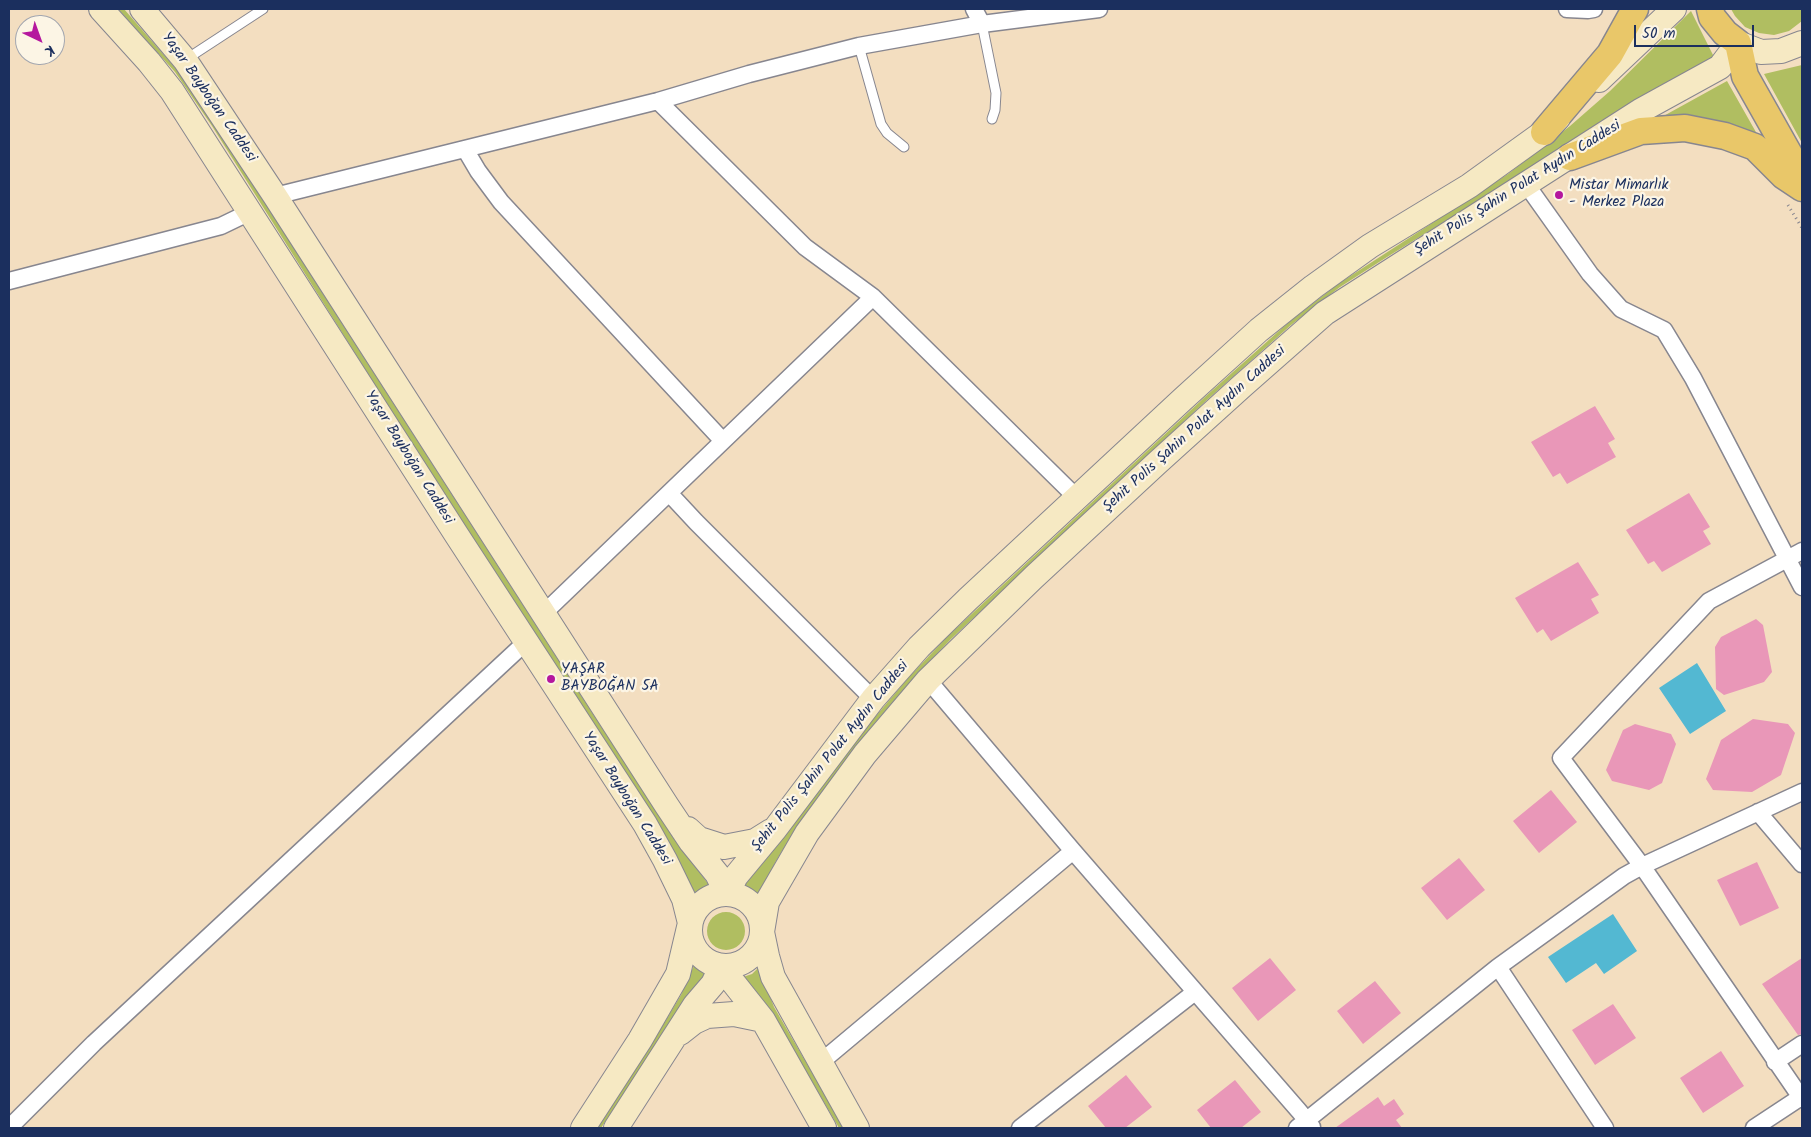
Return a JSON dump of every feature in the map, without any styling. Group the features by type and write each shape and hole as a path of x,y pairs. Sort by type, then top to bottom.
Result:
{"main road":[{"name":"Yaşar Bayboğan Caddesi","path":"101,9 149,62 172,91 456,534 645,824 684,899 690,923"},
{"name":"Yaşar Bayboğan Caddesi","path":"142,9 185,60 275,196 667,806 717,874 727,894"},
{"path":"1544,132 1610,54 1634,9"},
{"name":"Şehit Polis Şahin Polat Aydın Caddesi","path":"727,894 736,876 775,829 874,699 919,647 1077,498 1252,336 1313,286 1370,246 1469,186 1544,132 1674,9"},
{"path":"1710,9 1712,17 1725,34 1738,43 1761,52 1781,51 1802,43"},
{"path":"1738,43 1744,76 1802,177"},
{"name":"Şehit Polis Şahin Polat Aydın Caddesi","path":"762,932 767,902 807,833 865,754 928,680 1034,577 1164,457 1325,314 1640,111 1720,67 1738,43"},
{"path":"1570,157 1641,131 1685,128 1725,136 1755,147 1784,176 1802,188"},
{"path":"667,806 699,839 724,847 755,840 775,829"},
{"path":"583,1128 640,1040 678,974 690,923 695,911 714,896 727,894 743,899 756,910 760,920 766,956 773,977 857,1128"},
{"path":"690,923 690,936 694,948 712,964 721,966 736,965 746,960 754,953 760,943 762,932"},
{"path":"721,966 763,1020 824,1128"},
{"path":"616,1128 695,1005 713,984 721,966"},
{"path":"674,1037 694,1022 707,1016 734,1014 763,1020"}],"street":[{"path":"974,9 982,24"},
{"path":"275,196 658,100 859,46 982,24 1099,9"},
{"path":"1567,9 1594,9"},
{"path":"658,100 805,247 873,297 1077,498"},
{"path":"465,149 478,171 501,202 722,440"},
{"path":"1526,184 1590,274 1621,309 1664,330 1693,378 1802,587"},
{"path":"9,281 220,226 250,212"},
{"path":"543,614 873,297"},
{"path":"669,493 874,699"},
{"path":"1754,1128 1801,1098 1642,866 1561,758 1709,601 1802,551"},
{"path":"9,1128 94,1043 527,641"},
{"path":"928,680 1072,852 1196,992 1305,1126 1498,967 1624,876 1802,792"},
{"path":"1758,812 1802,864"},
{"path":"821,1062 1072,852"},
{"path":"1498,967 1605,1128"},
{"path":"1020,1128 1196,992"},
{"path":"1775,1062 1802,1044"}],"lane":[{"path":"185,60 263,9"},
{"path":"982,24 996,93 995,110 992,119"},
{"path":"859,46 881,124 887,133 904,148"}],"green space":[{"path":"118,9 124,9 177,70 216,124 600,725 672,835 709,885 694,896 667,839 433,477 212,126 175,72"},
{"path":"1731,9 1802,9 1802,21 1789,31 1774,35 1759,33 1745,27"},
{"path":"1691,11 1715,59 1387,257 1340,287 1291,325 1208,399 951,639 873,725 822,792 797,826 776,861 759,897 743,885 870,723 909,677 948,636 1206,396 1289,322 1338,284 1508,174 1570,126 1610,91"},
{"path":"1802,65 1802,143 1764,74"},
{"path":"1727,81 1761,141 1649,124"},
{"path":"726,912 740,917 745,931 740,945 726,950 712,945 707,931 712,917"},
{"path":"695,963 707,976 667,1027 601,1128 596,1128 681,995"},
{"path":"759,967 774,1007 844,1128 839,1128 770,1009 743,977 752,974"}],"water":[{"path":"1697,663 1726,711 1690,734 1659,688"},
{"path":"1613,914 1637,951 1604,974 1596,963 1566,983 1548,957"}],"building":[{"path":"1595,406 1615,439 1608,443 1616,457 1567,484 1560,473 1553,477 1531,442"},
{"path":"1689,493 1710,527 1703,531 1711,544 1662,572 1654,561 1648,564 1626,530"},
{"path":"1578,562 1599,595 1591,599 1599,613 1551,641 1543,629 1537,633 1515,598"},
{"path":"1756,619 1763,625 1772,672 1764,682 1724,695 1716,689 1715,647 1721,637"},
{"path":"1753,719 1788,724 1795,733 1781,775 1752,792 1713,790 1706,779 1721,740"},
{"path":"1635,724 1671,734 1676,744 1662,783 1649,790 1612,781 1606,770 1623,730"},
{"path":"1551,790 1577,822 1539,853 1513,821"},
{"path":"1459,858 1485,890 1447,920 1421,888"},
{"path":"1757,862 1779,908 1740,926 1717,880"},
{"path":"1270,958 1296,990 1258,1021 1232,988"},
{"path":"1802,958 1802,1034 1798,1035 1762,984"},
{"path":"1375,981 1401,1013 1363,1044 1337,1011"},
{"path":"1613,1004 1636,1038 1595,1065 1572,1030"},
{"path":"1721,1051 1744,1086 1703,1113 1680,1078"},
{"path":"1126,1075 1152,1107 1125,1128 1106,1128 1088,1106"},
{"path":"1235,1080 1261,1112 1241,1128 1211,1128 1197,1110"},
{"path":"1378,1097 1384,1106 1394,1099 1404,1114 1396,1120 1402,1128 1335,1128"}],"place":[{"name":"Mistar Mimarlık - Merkez Plaza","path":"1559,195"},
{"name":"YAŞAR BAYBOĞAN 5A","path":"551,679"}]}
